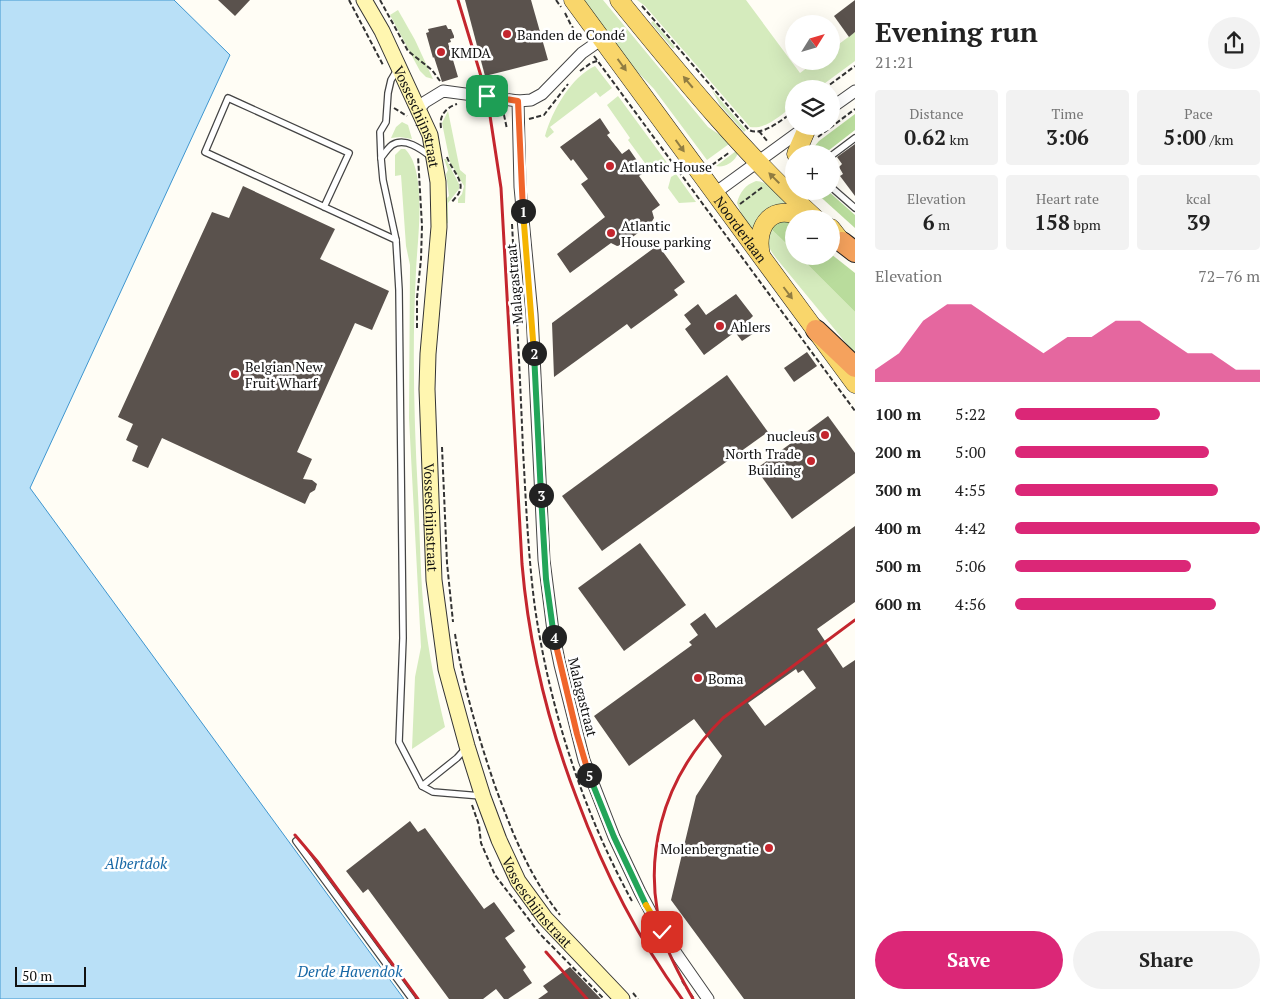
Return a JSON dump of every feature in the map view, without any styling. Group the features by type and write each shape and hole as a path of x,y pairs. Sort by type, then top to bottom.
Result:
{"highway":[{"path":"816,330 855,367"}],"main road":[{"name":"Noorderlaan","path":"574,0 595,43 694,178 715,192 855,384"},
{"path":"619,0 719,120 807,210"},
{"path":"761,256 758,238 760,229 765,222 776,214 785,213"}],"street":[{"name":"Vosseschijnstraat","path":"364,0 399,66 414,114 430,135 441,157 438,182 439,227 428,354 427,389 434,580 446,669 467,746 476,795 527,894 549,922 627,995"},
{"path":"414,114 425,102 444,91 518,101 531,100 542,94 566,68 595,43"},
{"path":"840,102 855,91"},
{"name":"Malagastraat","path":"518,101 520,187 532,314 544,560 552,625 560,665 584,760 614,837 656,922 708,999"},
{"path":"715,192 758,162 802,135"}],"lane":[{"path":"399,66 391,80 386,122 380,132 383,180 396,240 399,290 403,638 399,742 422,786 433,792 476,795"},
{"path":"324,207 348,153 228,98 205,152 324,207 396,240"},
{"path":"840,149 855,138"},
{"path":"381,158 393,144 405,143 441,157"},
{"path":"840,195 855,208"},
{"path":"422,786 457,758 467,746"},
{"path":"296,841 412,999"}],"path":[{"path":"349,0 391,80"},
{"path":"380,0 408,51 432,70 444,91"},
{"path":"556,0 595,43 694,178 855,411"},
{"path":"652,16 749,130 756,132"},
{"path":"836,80 855,66"},
{"path":"393,105 395,109 414,114"},
{"path":"442,132 441,117 449,107"},
{"path":"840,116 855,109"},
{"path":"694,178 756,132 776,124 785,118"},
{"path":"417,330 417,298 422,226 418,148"},
{"path":"441,157 460,183 461,188 450,204 450,209"},
{"path":"729,212 774,178"},
{"path":"442,444 447,563 453,627 470,704 485,756 518,844 538,884 564,920"},
{"path":"476,795 481,843 495,875 540,934 604,999"},
{"path":"627,995 638,999"}],"green space":[{"path":"584,0 603,0 708,127 723,137 729,144 707,160 654,89 631,65"},
{"path":"637,0 746,0 785,53 785,70 798,70 800,73 804,70 840,70 840,43 855,32 855,61 829,80 785,80 785,112 768,124 750,127 645,6"},
{"path":"398,10 415,40 433,79 426,77 420,71 390,15"},
{"path":"653,21 675,47 673,49 651,23"},
{"path":"595,66 612,88 600,97 596,92 550,127 554,132 547,138 545,136 552,116 570,86 586,71"},
{"path":"712,90 746,130 744,132 720,105"},
{"path":"618,96 668,164 653,174 628,140 630,138 607,105"},
{"path":"448,111 460,170 466,175 465,203 458,203 464,186 450,162 442,123"},
{"path":"855,114 855,130 836,145 816,145 827,135 840,135 840,125"},
{"path":"402,122 408,125 412,139 391,138 396,127"},
{"path":"401,149 405,149 412,159 417,173 419,190 420,207 414,355 415,438 421,568 428,641 445,727 412,749 415,677 421,647 409,418 410,265 406,246 401,175 395,176 395,155"},
{"path":"736,151 738,153 737,156 732,162 716,166"},
{"path":"444,159 446,159 459,184 459,189 448,203 448,223 446,224 445,200 449,196 446,174 448,170"},
{"path":"676,174 696,202 679,203 668,188 671,177"},
{"path":"756,181 766,184 789,204 752,231 737,203 744,189"},
{"path":"824,200 838,200 855,215 855,228 840,214 840,210 835,210"},
{"path":"776,221 785,221 785,242 769,227"},
{"path":"769,227 785,242 785,265 808,265 855,312 855,354 773,255 767,239"},
{"path":"840,261 855,273 855,312 808,265 840,265"}],"water":[{"name":"Albertdok","path":"0,0 174,0 230,55 30,488 404,999 0,999"}],"building":[{"path":"218,0 250,0 235,16"},
{"name":"Banden de Condé","path":"465,0 531,0 548,60 485,76"},
{"path":"855,0 855,32 849,37 840,24 840,15 835,15"},
{"name":"KMDA","path":"446,25 448,29 451,29 454,36 454,38 450,39 451,42 448,43 458,77 442,82 426,33 429,32 428,29"},
{"path":"600,118 610,133 607,135 622,154 629,149 645,172 639,176 660,205 652,211 654,218 651,223 622,245 617,246 611,243 570,273 557,254 605,217 581,184 588,179 573,159 571,161 560,147"},
{"path":"855,144 855,196 840,176 843,174 840,169 842,164 840,155"},
{"name":"Belgian New Fruit Wharf","path":"243,186 335,229 320,259 389,291 372,330 355,323 297,452 312,459 303,479 312,480 317,484 305,504 162,438 148,468 132,461 138,446 126,440 133,424 118,417 212,212 229,218"},
{"path":"658,245 685,282 674,290 678,295 631,329 627,324 554,377 552,323"},
{"name":"Ahlers","path":"736,294 753,316 749,320 757,331 742,341 735,332 704,355 685,329 691,324 684,315 698,304 706,315"},
{"path":"807,352 817,366 794,382 784,368"},
{"path":"727,375 768,432 602,551 562,496"},
{"name":"North Trade Building","path":"828,416 855,453 855,473 792,519 756,469"},
{"name":"Molenbergnatie","path":"855,526 855,602 817,629 843,668 855,660 855,999 744,999 671,900 696,796 722,756 694,719 629,766 594,716 692,645 689,642 698,635 690,624 705,613 716,628","holes":["796,669 798,673 803,670 816,688 765,726 748,703"]},
{"path":"640,543 686,605 624,651 578,588"},
{"path":"410,821 418,832 425,828 484,909 494,902 515,931 505,938 526,967 523,970 532,983 508,999 504,999 496,989 483,999 449,999 368,889 363,893 346,871"},
{"path":"570,967 601,999 538,999 548,992 543,986"}],"railway":[{"path":"458,0 487,96 501,188 522,564 529,625 541,683 566,770 598,852 622,903 650,951 682,999"},
{"path":"693,999 666,945 658,914 655,883 656,853 661,823 671,794 684,767 723,718 855,620"},
{"path":"295,835 317,861 418,999"},
{"path":"546,952 587,999"}],"place":[{"name":"Banden de Condé","path":"507,34"},
{"name":"KMDA","path":"441,52"},
{"name":"Atlantic House","path":"610,166"},
{"name":"Atlantic House parking","path":"611,233"},
{"name":"Ahlers","path":"720,326"},
{"name":"Belgian New Fruit Wharf","path":"235,374"},
{"name":"nucleus","path":"825,435"},
{"name":"North Trade Building","path":"811,461"},
{"name":"Boma","path":"698,678"},
{"name":"Molenbergnatie","path":"769,848"}],"route":[{"path":"487,96 518,101 520,187 532,314 544,560 553,631 563,680 584,760 605,818 647,907 662,932"}],"water label":[{"name":"Derde Havendok","path":"350,971"}]}
